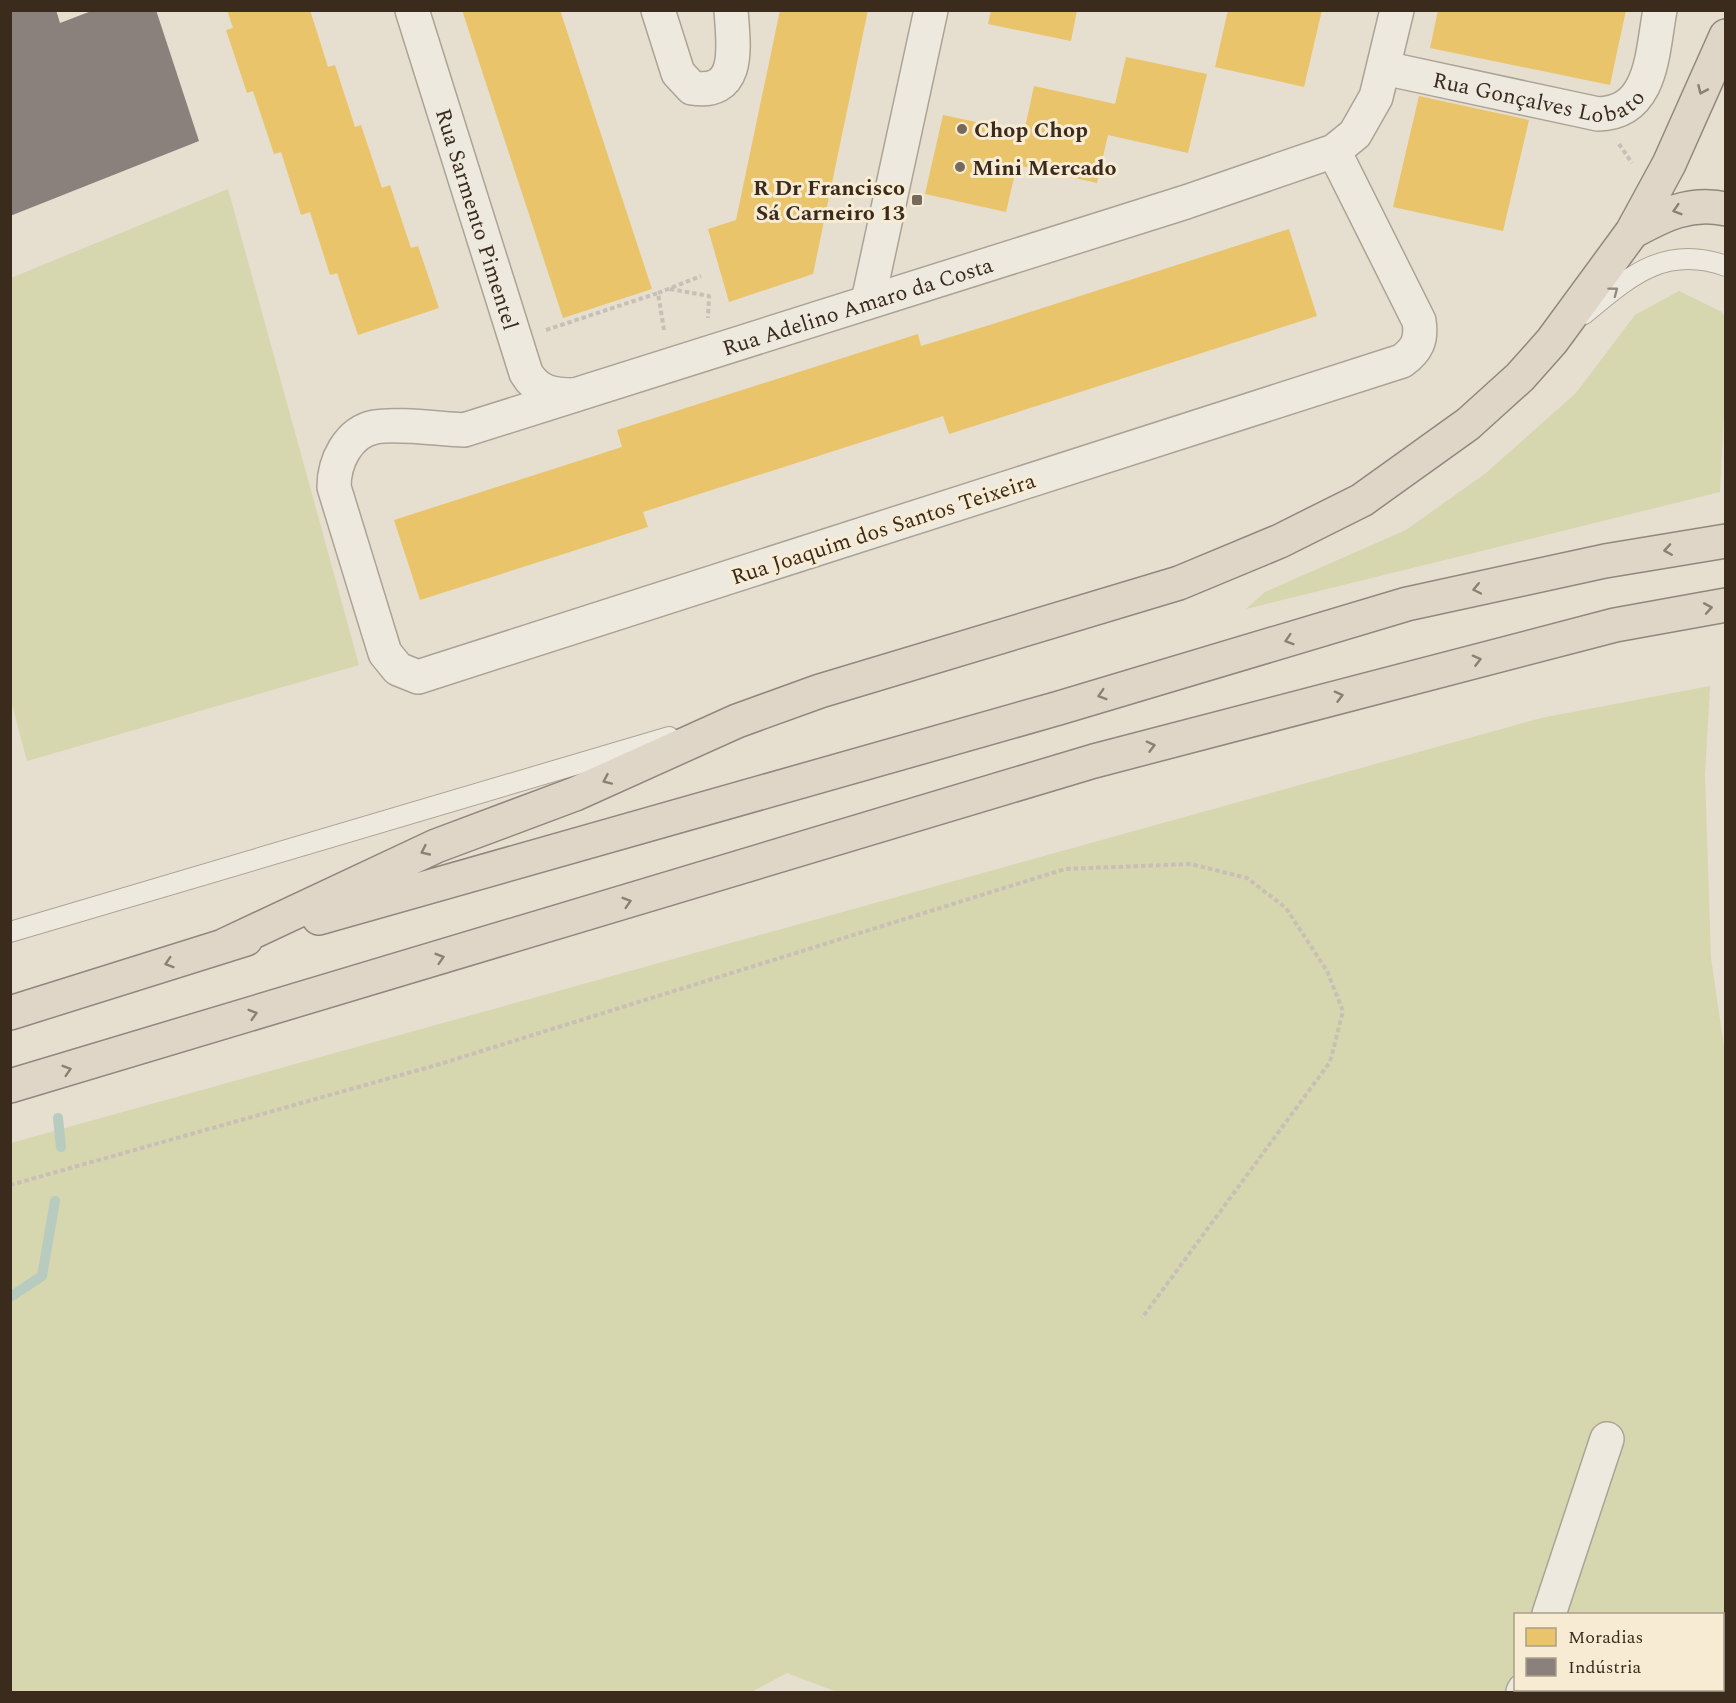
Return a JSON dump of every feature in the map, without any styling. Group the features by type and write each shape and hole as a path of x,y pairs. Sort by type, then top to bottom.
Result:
{"highway":[{"path":"225,945 436,846 575,794 737,721 820,691 1179,583 1280,541 1362,500 1468,424 1520,377 1552,341 1632,232 1669,164 1725,36"},
{"path":"1632,232 1664,214 1686,207 1713,206 1725,209"},
{"path":"10,1013 225,945 1036,715 1407,604 1605,561 1725,541"},
{"path":"10,1086 1094,761 1604,628 1725,605"}],"street":[{"name":"Rua Sarmento Pimentel","path":"412,10 514,340 532,384 556,395 574,395"},
{"path":"658,10 678,73 692,88 711,88 730,73 734,62 731,10"},
{"path":"868,301 931,10"},
{"path":"1334,151 1355,134 1376,97 1397,10"},
{"name":"Rua Gonçalves Lobato","path":"1384,68 1598,114 1613,114 1633,103 1647,80 1660,10"},
{"name":"Rua Adelino Amaro da Costa","path":"375,426 464,430 1186,202 1334,151"},
{"name":"Rua Joaquim dos Santos Teixeira","path":"375,426 361,433 345,449 334,470 334,487 385,653 398,669 418,676 1402,361 1418,345 1421,334 1419,321 1334,151"},
{"path":"1549,1613 1607,1438"}],"lane":[{"path":"1552,341 1610,293 1638,273 1659,262 1680,258 1709,260 1725,266"},
{"path":"10,932 680,734 737,721"}],"path":[{"path":"514,340 670,289 701,276"},
{"path":"670,289 710,296 707,327"},
{"path":"658,293 664,336"},
{"path":"10,1185 440,1064 1065,869 1191,864 1247,878 1286,908 1327,971 1343,1011 1330,1062 1142,1318"}],"green space":[{"path":"228,189 359,665 27,761 10,697 11,278"},
{"path":"1679,291 1722,312 1725,319 1725,390 1720,492 1246,609 1265,592 1406,530 1486,473 1576,393 1635,315"},
{"path":"1710,686 1705,775 1711,958 1726,1061 1725,1692 837,1692 787,1673 751,1692 11,1692 11,1143 1541,718"}],"building: Moradias":[{"path":"227,10 310,10 328,67 335,65 355,127 361,125 382,188 390,185 411,248 418,246 439,308 358,335 337,273 330,275 310,212 301,215 281,152 274,154 253,91 247,93 226,30 233,28"},
{"path":"462,10 560,10 652,289 563,318"},
{"path":"780,10 868,10 813,274 729,302 708,229 736,220"},
{"path":"991,10 1077,10 1071,41 988,24"},
{"path":"1228,10 1322,10 1304,87 1215,67"},
{"path":"1438,10 1626,10 1610,85 1430,48"},
{"path":"1126,57 1207,74 1188,153 1108,135 1097,183 1017,165 1006,212 925,194 943,115 1024,132 1034,86 1115,104"},
{"path":"1419,96 1529,120 1503,231 1393,207"},
{"path":"1289,229 1317,316 949,434 943,416 643,512 648,527 420,600 394,520 622,447 617,430 918,334 921,346"}],"building: Indústria":[{"path":"10,10 56,10 60,23 94,10 156,10 199,141 10,216"}],"waterway":[{"path":"58,1118 61,1147"},
{"path":"10,1297 42,1276 55,1201"}],"place":[{"name":"Chop Chop","path":"962,129"},
{"name":"Mini Mercado","path":"960,167"},
{"name":"R Dr Francisco Sá Carneiro 13","path":"917,200"}]}
